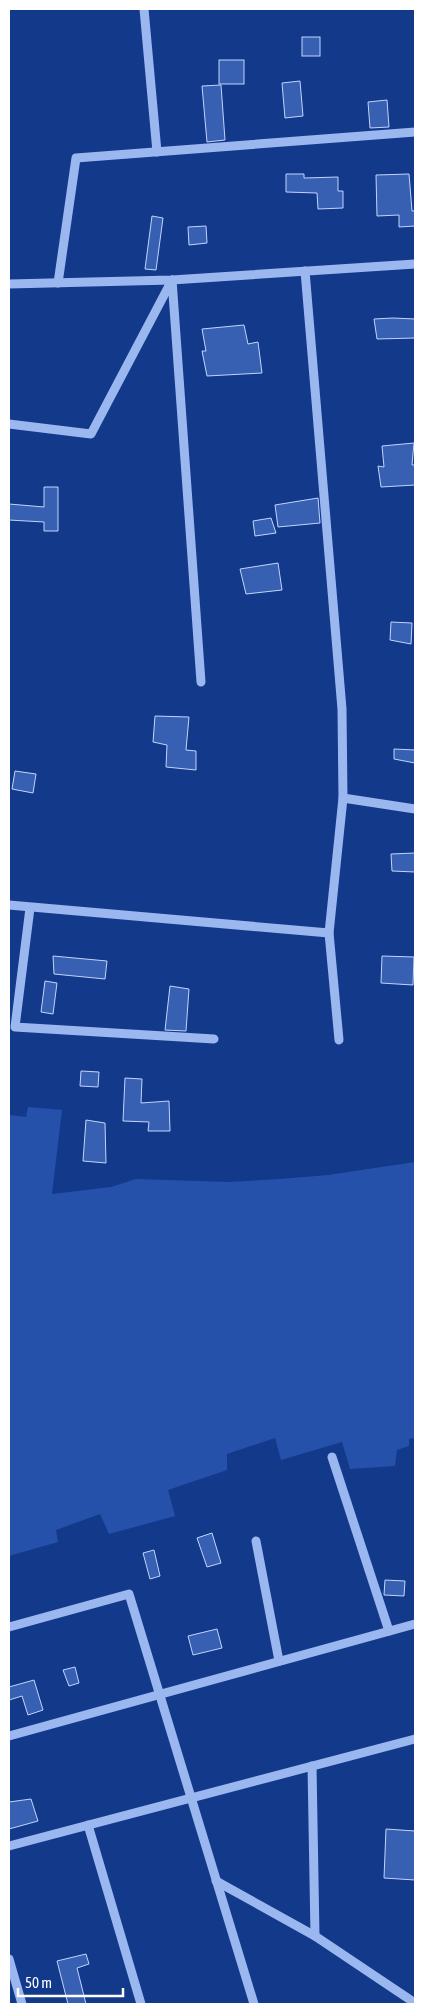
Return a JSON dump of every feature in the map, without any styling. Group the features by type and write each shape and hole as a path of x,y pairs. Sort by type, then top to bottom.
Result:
{"street":[{"path":"144,9 157,152"},
{"path":"58,283 76,158 415,132"},
{"path":"9,284 172,280 415,264"},
{"path":"304,272 342,709 343,798 329,933 339,1040"},
{"path":"9,424 91,434 172,280"},
{"path":"172,280 201,682"},
{"path":"343,798 415,809"},
{"path":"9,906 329,933"},
{"path":"30,908 15,1027 214,1038"},
{"path":"332,1457 389,1631"},
{"path":"256,1541 279,1661"},
{"path":"9,1627 129,1594 254,2004"},
{"path":"9,1736 415,1624"},
{"path":"9,1846 415,1739"},
{"path":"312,1766 315,1936"},
{"path":"88,1825 141,2004"},
{"path":"216,1881 315,1936 415,2003"},
{"path":"9,1959 22,2004"}],"shaded area":[{"path":"28,1107 62,1110 52,1194 111,1187 136,1179 229,1182 280,1179 328,1175 415,1162 415,1438 409,1439 409,1446 397,1450 395,1466 350,1469 342,1442 281,1460 275,1438 227,1454 227,1470 168,1490 175,1516 109,1534 100,1514 56,1530 58,1542 9,1556 9,1115 26,1117"}],"building":[{"path":"302,37 320,37 320,56 302,56"},
{"path":"219,60 244,60 244,84 219,84"},
{"path":"300,81 303,116 285,118 282,83"},
{"path":"221,85 225,140 207,142 202,86"},
{"path":"387,100 389,127 370,128 368,102"},
{"path":"286,174 304,174 304,178 338,177 338,191 343,191 343,208 318,209 317,193 286,192"},
{"path":"409,174 412,211 415,211 415,226 399,227 399,215 377,216 376,175"},
{"path":"152,216 163,218 156,270 145,269"},
{"path":"206,226 207,243 189,245 188,227"},
{"path":"374,319 415,319 415,338 377,339"},
{"path":"244,325 248,344 258,342 262,373 207,376 202,351 206,351 202,329"},
{"path":"414,443 412,465 415,465 415,485 381,487 378,466 384,467 382,446"},
{"path":"44,487 58,487 58,531 44,531 44,522 9,520 9,504 44,507"},
{"path":"318,498 320,523 278,527 275,505"},
{"path":"271,518 276,533 255,536 253,521"},
{"path":"278,563 282,590 246,594 240,569"},
{"path":"391,622 412,623 411,644 390,640"},
{"path":"155,716 189,717 186,750 196,751 196,770 166,767 167,745 153,742"},
{"path":"394,749 415,750 415,763 394,759"},
{"path":"15,771 36,774 33,793 12,789"},
{"path":"415,853 415,872 392,871 391,854"},
{"path":"53,956 107,961 105,979 54,974"},
{"path":"382,956 414,957 413,985 381,983"},
{"path":"45,981 57,983 53,1014 41,1012"},
{"path":"170,986 189,989 186,1031 165,1030"},
{"path":"81,1071 99,1072 98,1087 80,1086"},
{"path":"125,1078 142,1079 141,1103 169,1101 170,1131 148,1131 149,1122 123,1121"},
{"path":"86,1120 105,1123 106,1163 83,1161"},
{"path":"212,1533 221,1563 207,1567 197,1538"},
{"path":"154,1550 160,1576 150,1579 143,1553"},
{"path":"385,1580 405,1581 404,1596 384,1595"},
{"path":"217,1629 222,1648 193,1655 188,1636"},
{"path":"75,1667 79,1683 69,1686 63,1670"},
{"path":"34,1680 43,1710 28,1715 22,1696 9,1700 9,1687"},
{"path":"31,1799 38,1821 9,1829 9,1802"},
{"path":"386,1829 415,1831 415,1880 384,1878"},
{"path":"86,1954 89,1964 77,1968 86,2004 68,2004 57,1961"}]}
